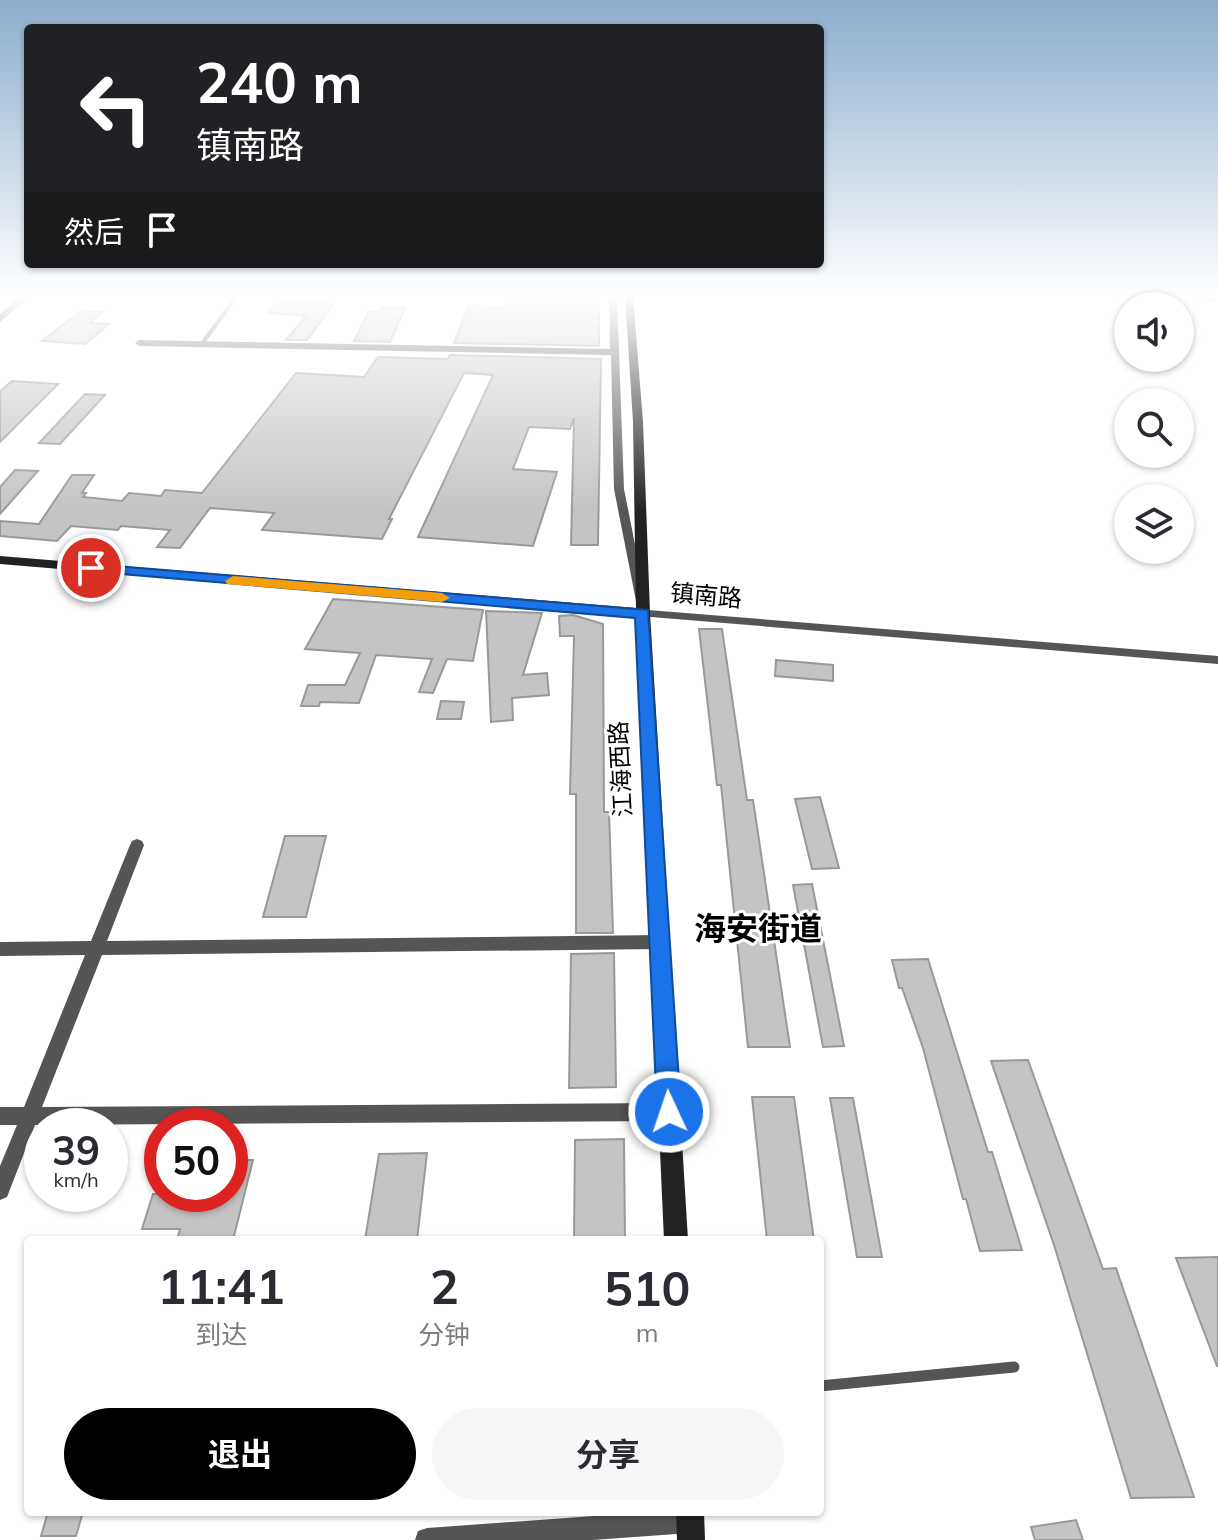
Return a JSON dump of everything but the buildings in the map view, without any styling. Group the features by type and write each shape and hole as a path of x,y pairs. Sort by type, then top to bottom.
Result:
{"main road":[{"name":"江海西路","path":"634,368 643,613 676,1236"},
{"name":"镇南路","path":"0,560 643,613"}],"street":[{"path":"614,368 619,489 643,613"},
{"name":"镇南路","path":"643,613 1218,660"},
{"path":"33,1108 137,845"},
{"path":"0,949 660,942"},
{"path":"128,1115 669,1112"},
{"path":"0,1116 24,1115"},
{"path":"0,1190 24,1130"},
{"path":"427,1540 691,1524"}],"lane":[{"path":"824,1386 1014,1367"}],"slow traffic":[{"path":"233,581 442,598"}],"district":[{"name":"海安街道","path":"758,929"}],"route":[{"path":"91,568 643,613 669,1112"}]}
